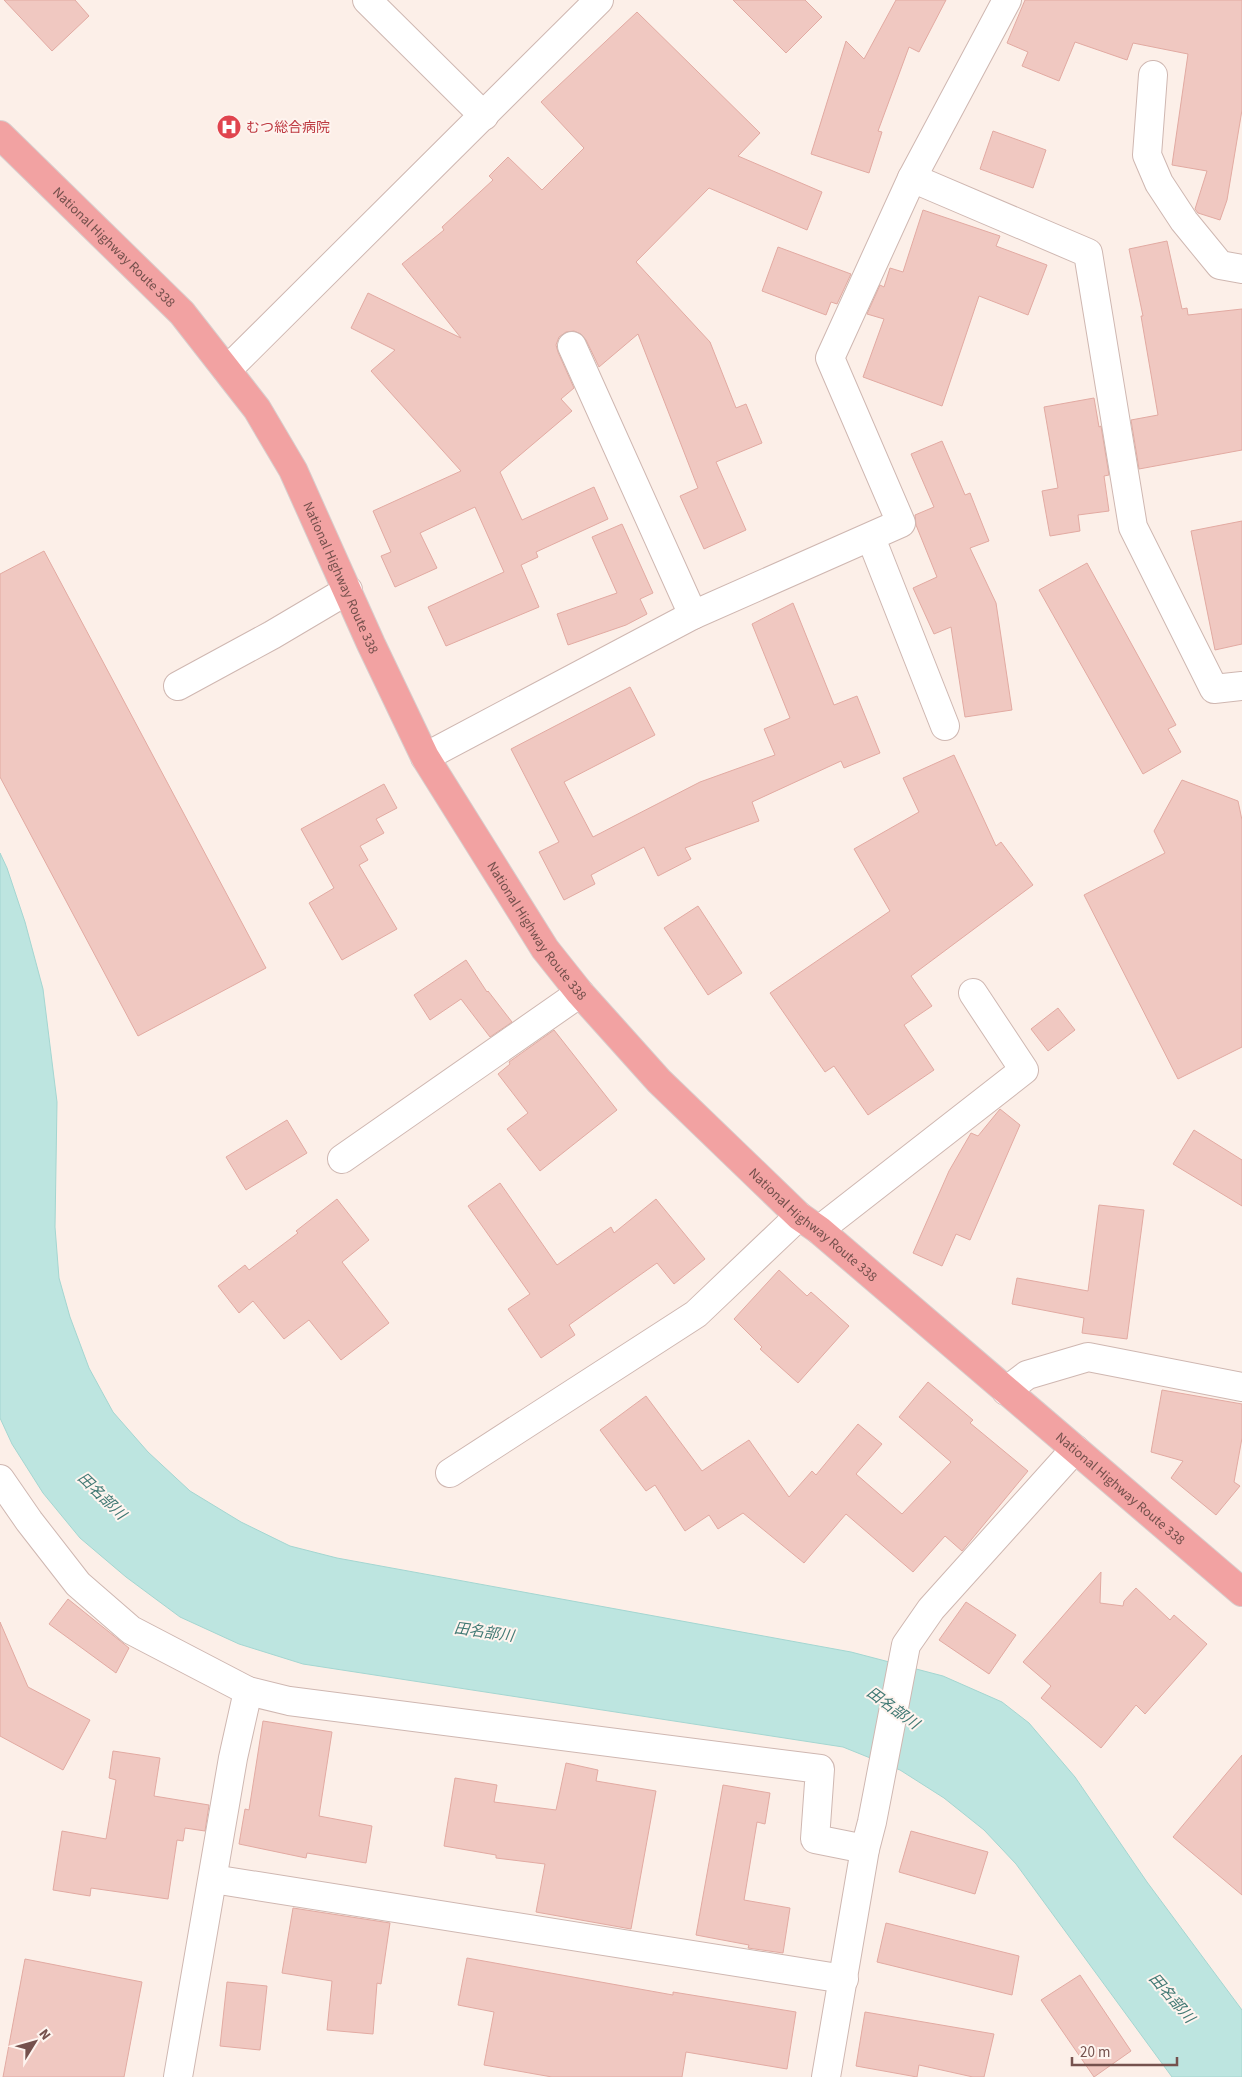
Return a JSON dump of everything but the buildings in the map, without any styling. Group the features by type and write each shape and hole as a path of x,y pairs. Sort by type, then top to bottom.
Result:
{"highway":[{"name":"National Highway Route 338","path":"0,135 182,313 257,409 293,470 371,644 425,757 545,948 580,993 659,1081 809,1223 1242,1592"}],"street":[{"path":"368,0 484,116"},
{"path":"227,370 599,0"},
{"path":"425,757 693,615 871,538 901,523 830,358 912,178 1007,0"},
{"path":"1153,75 1147,155 1159,183 1184,221 1231,267"},
{"path":"912,178 1088,253 1132,527 1214,690 1242,686"},
{"path":"572,346 693,615"},
{"path":"871,538 945,726"},
{"path":"178,686 272,635 348,590"},
{"path":"342,1159 580,993"},
{"path":"450,1473 696,1314 809,1223 1024,1070 973,993"},
{"path":"1006,1391 1027,1375 1088,1357 1242,1387"},
{"path":"826,2077 865,1848 872,1822 906,1645 931,1609 1075,1449"},
{"path":"0,1478 29,1521 78,1584 130,1630 248,1691 289,1701 820,1769 815,1839 865,1848"},
{"path":"179,2077 233,1758 248,1691"},
{"path":"213,1879 844,1979"}],"water":[{"name":"田名部川","path":"0,853 25,922 43,989 57,1102 55,1227 59,1278 70,1317 89,1368 113,1412 148,1452 190,1491 241,1522 290,1546 337,1558 851,1652 943,1676 1002,1702 1029,1723 1075,1777 1147,1882 1242,2010 1242,2077 1172,2077 1016,1864 984,1830 944,1798 900,1770 843,1747 303,1664 239,1644 180,1617 126,1577 80,1538 43,1493 12,1444 0,1418"}],"place":[{"name":"むつ総合病院","path":"229,127"}]}
